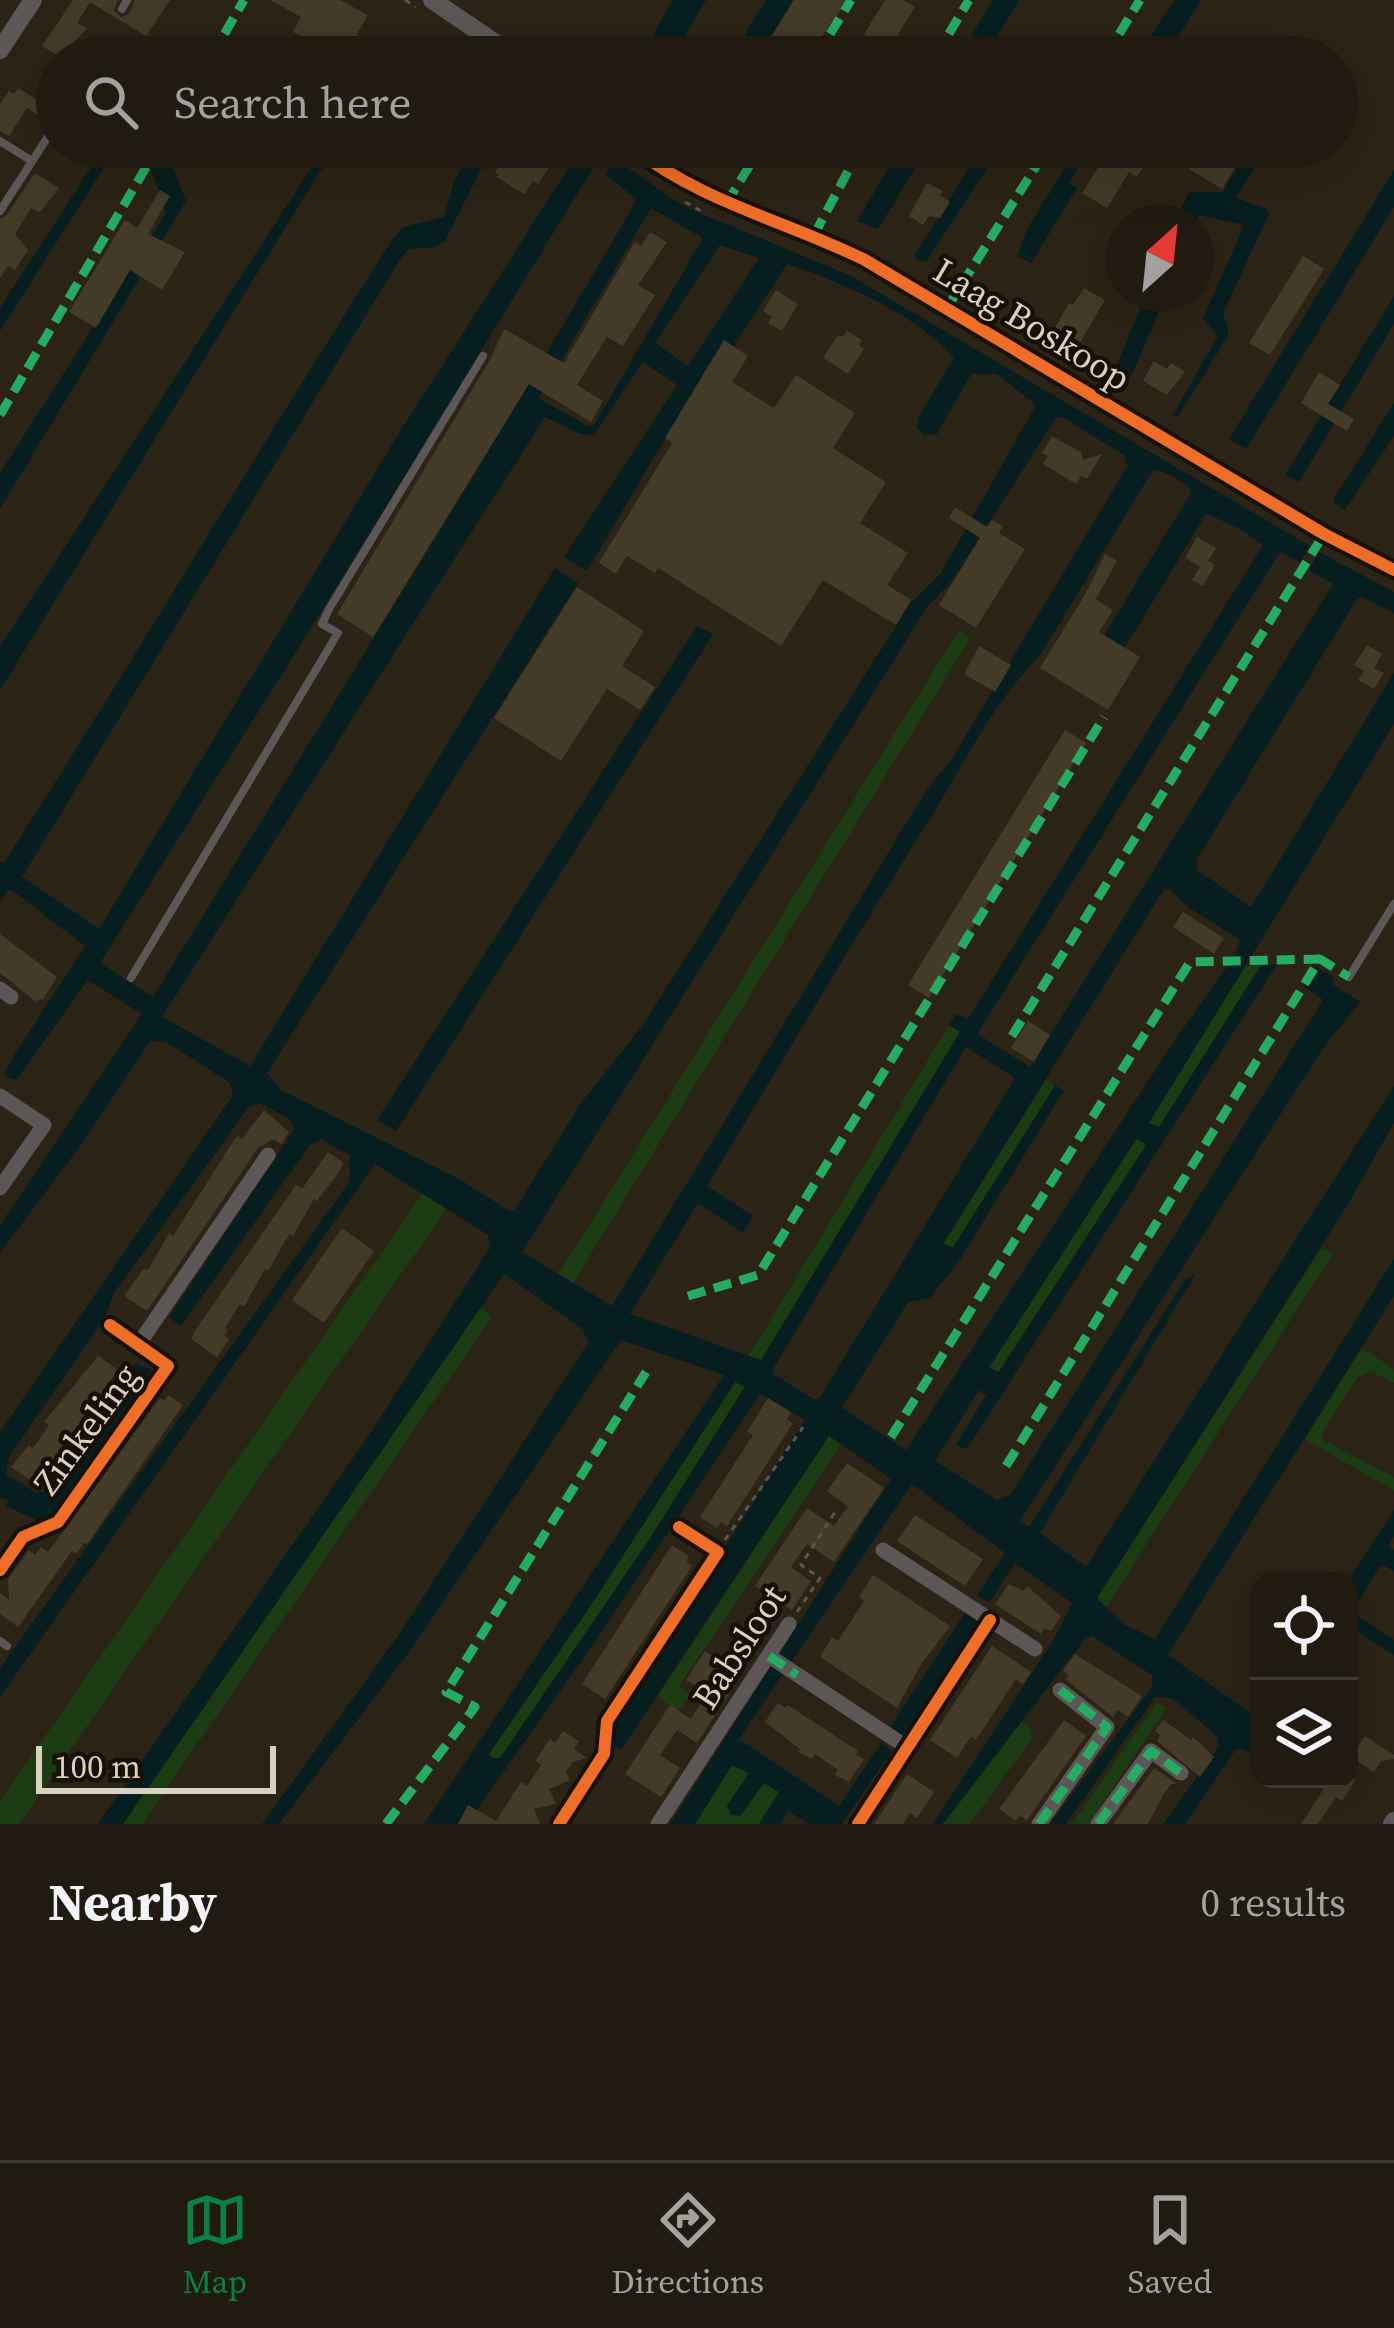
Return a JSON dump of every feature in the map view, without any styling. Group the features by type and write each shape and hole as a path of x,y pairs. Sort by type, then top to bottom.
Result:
{"street":[{"path":"0,50 33,0"},
{"path":"432,0 485,36"},
{"name":"Laag Boskoop","path":"653,168 726,204 814,235 865,260 1324,534 1394,570"},
{"path":"0,1096 44,1125 0,1188"},
{"name":"Zinkeling","path":"138,1345 268,1155"},
{"name":"Zinkeling","path":"0,1570 23,1537 58,1522 168,1366 110,1324"},
{"path":"567,1821 604,1754 607,1721 718,1552 679,1527"},
{"path":"883,1550 1035,1649"},
{"path":"858,1824 980,1613"},
{"name":"Babsloot","path":"658,1824 790,1624"},
{"path":"769,1656 904,1746"},
{"path":"1039,1824 1107,1726 1060,1690"},
{"path":"1098,1824 1151,1751 1180,1773"}],"lane":[{"path":"0,141 32,161"},
{"path":"0,211 36,155"},
{"path":"131,978 308,688 338,633 322,624 329,609 483,356"},
{"path":"1349,977 1394,904"}],"path":[{"path":"683,201 719,218"},
{"path":"718,1552 803,1427"}],"green space":[{"path":"959,630 970,637 960,655 573,1283 558,1275"},
{"path":"1261,965 1159,1128 1148,1123 1245,966"},
{"path":"949,1025 960,1032 761,1361 748,1357"},
{"path":"1046,1080 1055,1086 953,1248 943,1245"},
{"path":"1137,1139 1146,1144 1143,1150 998,1372 988,1367"},
{"path":"422,1194 447,1208 19,1824 0,1824 0,1801"},
{"path":"1322,1247 1333,1254 1105,1609 1097,1598"},
{"path":"481,1307 492,1317 142,1824 123,1824"},
{"path":"1362,1348 1394,1369 1394,1383 1372,1372 1357,1378 1321,1435 1394,1477 1394,1491 1305,1439"},
{"path":"736,1381 745,1386 649,1540 500,1759 492,1759 489,1755"},
{"path":"829,1436 842,1444 679,1686 691,1695 678,1711 657,1697"},
{"path":"1156,1703 1167,1707 1089,1824 1072,1824"},
{"path":"1021,1721 1032,1731 1031,1740 970,1824 943,1824"},
{"path":"732,1765 749,1773 727,1806 740,1815 764,1782 779,1792 759,1824 695,1824"}],"water":[{"path":"672,0 706,0 685,36 652,36"},
{"path":"766,0 793,0 771,36 744,36"},
{"path":"993,0 1019,0 997,36 971,36"},
{"path":"1174,0 1201,0 1179,36 1151,36"},
{"path":"90,168 104,168 0,331 0,308"},
{"path":"173,168 186,201 0,509 0,473 166,213 151,169"},
{"path":"311,168 322,168 0,690 0,647"},
{"path":"462,168 482,168 445,241 436,247 408,249 401,258 22,877 99,929 396,438 569,168 593,168 100,963 153,997 484,459 637,200 606,175 610,168 628,168 683,206 849,275 1310,546 1300,562 1280,552 979,1031 1030,1067 1333,584 1309,570 1319,552 1394,592 1394,613 1362,597 1357,599 1197,859 1197,870 1251,907 1394,673 1394,724 1149,1123 1159,1127 1261,965 1277,964 967,1449 956,1445 986,1395 979,1390 935,1461 997,1500 1010,1495 1323,1000 1303,986 1315,966 1333,976 1333,985 1360,1002 1325,1045 1020,1521 1029,1527 1186,1278 1195,1275 1040,1533 1086,1567 1394,1086 1394,1123 1347,1206 1097,1598 1123,1624 1155,1639 1394,1259 1394,1296 1168,1655 1250,1713 1250,1754 1236,1749 1185,1824 1163,1824 1219,1746 1218,1737 1172,1698 1155,1697 1066,1824 1050,1824 1152,1687 1152,1675 1092,1636 1084,1640 943,1824 933,1824 1054,1639 1072,1603 1015,1563 989,1603 977,1595 1005,1553 912,1484 739,1739 839,1806 881,1743 892,1751 842,1824 808,1824 789,1811 780,1824 759,1824 779,1792 764,1783 740,1816 731,1815 727,1806 749,1773 732,1765 695,1824 670,1824 891,1479 829,1436 621,1750 611,1744 619,1715 805,1420 760,1394 467,1824 424,1824 724,1375 621,1340 409,1652 279,1824 262,1824 398,1636 588,1343 583,1329 504,1274 123,1824 98,1824 369,1435 490,1248 488,1235 375,1164 0,1697 0,1668 350,1181 349,1155 321,1139 310,1145 181,1326 169,1317 294,1130 290,1120 260,1103 249,1107 114,1293 105,1317 9,1457 6,1474 43,1492 136,1363 150,1369 149,1378 49,1520 41,1522 6,1506 9,1500 0,1498 0,1432 233,1095 230,1083 166,1042 150,1041 81,1145 0,1253 0,1225 142,1014 88,980 16,1080 7,1077 13,1057 85,946 13,891 7,891 0,902 0,861 4,863 53,786 403,227 444,217","holes":["651,208 703,238 594,425 587,426 539,398","720,245 759,258 688,366 655,343","787,264 899,313 954,358 918,418 917,429 924,435 937,434 971,374 997,374 1036,405 941,573 910,604 643,1025 581,1103 514,1211 508,1210 459,1179 281,1090 267,1073 578,583 555,568 250,1066 162,1017 545,417 580,434 594,435 643,362 677,385 564,557 587,571 709,364 719,369","1062,417 1124,455 1127,467 612,1306 522,1252 928,606 952,581 1056,418","1153,470 1191,490 1104,636 1124,649 1206,514 1263,545 968,1019 956,1014 949,1025 960,1032 761,1360 630,1314 698,1203 743,1233 753,1216 707,1186 980,733 1039,657","1164,889 1240,940 1236,954 906,1450 842,1408 908,1302 930,1298 961,1258 1064,1090 1055,1086 953,1247 943,1244","966,1047 1015,1078 819,1399 813,1399 773,1374 773,1369","1136,1139 1146,1144 999,1372 989,1368","735,1382 745,1387 649,1540 500,1758 492,1758 489,1754"]},
{"path":"889,168 915,168 878,229 857,221"},
{"path":"969,168 987,168 926,262 914,256"},
{"path":"1065,168 1078,168 1069,183 1077,188 1031,263 1017,256 1027,229"},
{"path":"1237,168 1255,168 1236,198 1267,209 1269,214 1223,313 1229,332 1226,339 1178,417 1172,416 1218,336 1203,319 1206,312 1214,312 1214,294 1244,225 1214,218 1214,204 1183,204 1189,192 1223,192"},
{"path":"1394,170 1394,207 1246,449 1229,439"},
{"path":"1394,296 1394,324 1299,482 1285,475"},
{"path":"1139,312 1158,312 1132,375 1115,370"},
{"path":"1394,403 1394,436 1345,510 1334,499"},
{"path":"697,626 713,634 396,1131 377,1120"},
{"path":"1394,1510 1394,1536 1388,1546 1394,1550 1394,1571 1381,1564 1358,1602 1358,1572 1354,1572"},
{"path":"965,1613 978,1622 903,1736 890,1727"},
{"path":"1358,1616 1394,1640 1394,1655 1358,1632"}],"building":[{"path":"73,0 118,0 114,10 121,17 129,14 135,0 170,0 146,36 90,2 77,23 87,28 80,36 49,36"},
{"path":"270,0 340,0 368,15 356,36 299,36 293,32 301,17"},
{"path":"794,0 848,0 822,36 772,36"},
{"path":"885,0 904,0 915,7 897,36 864,34"},
{"path":"18,88 36,99 36,114 27,108 9,136 0,131 0,104 9,91 14,94"},
{"path":"498,168 549,168 524,194 495,172"},
{"path":"1098,168 1143,168 1137,177 1129,172 1106,207 1082,193"},
{"path":"1190,168 1235,168 1222,189"},
{"path":"35,173 59,188 40,212 31,208 15,234 28,250 15,270 8,266 0,278 0,219"},
{"path":"927,183 943,191 940,195 950,202 940,218 929,216 923,225 909,216"},
{"path":"160,190 170,196 148,234 185,252 162,290 130,270 96,328 69,312 125,220 137,228"},
{"path":"650,232 667,242 638,285 655,295 623,346 607,337 577,385 603,401 591,422 529,384 373,637 337,614 504,329 564,363 635,242 641,246"},
{"path":"1303,256 1324,269 1270,355 1249,343"},
{"path":"1084,288 1105,300 1071,358 1046,343 1069,303 1073,305"},
{"path":"776,290 798,304 782,331 768,323 772,317 763,311"},
{"path":"847,331 862,340 859,345 864,349 848,374 823,358 838,335 843,337"},
{"path":"724,340 748,356 732,382 774,408 796,375 855,413 833,448 886,482 860,523 908,553 887,585 911,600 896,625 823,580 781,646 658,568 655,573 627,556 616,574 599,563 672,443 665,438"},
{"path":"1154,361 1167,369 1171,363 1185,372 1167,395 1143,381"},
{"path":"1319,372 1340,385 1328,404 1354,419 1347,431 1301,403"},
{"path":"1052,436 1081,452 1083,460 1102,454 1087,479 1081,476 1076,484 1043,464 1048,456 1042,453"},
{"path":"955,507 987,527 992,520 1003,526 999,533 1025,549 976,628 939,605 980,538 949,518"},
{"path":"1197,537 1216,548 1208,561 1215,565 1203,586 1192,580 1200,567 1185,558"},
{"path":"1105,554 1117,561 1096,599 1113,610 1099,632 1140,657 1108,710 1040,668"},
{"path":"577,587 644,631 622,666 655,687 640,710 607,689 561,761 494,718"},
{"path":"1367,645 1382,654 1374,668 1384,673 1374,689 1358,680 1364,671 1354,665"},
{"path":"979,646 1011,665 995,692 964,674"},
{"path":"1065,730 1086,743 929,998 908,985"},
{"path":"1183,912 1224,938 1214,954 1173,927"},
{"path":"0,934 57,977 43,999 35,1001 0,973"},
{"path":"1028,1021 1050,1035 1034,1062 1011,1048"},
{"path":"264,1110 289,1132 281,1144 274,1139 258,1148 147,1311 124,1296 144,1268 148,1270 169,1233 173,1236 234,1140 242,1139"},
{"path":"328,1152 343,1162 339,1172 314,1199 293,1236 289,1234 244,1307 240,1304 225,1328 224,1336 229,1339 217,1357 191,1339 194,1332 296,1185 302,1189"},
{"path":"342,1228 374,1251 324,1323 292,1300"},
{"path":"98,1356 118,1370 36,1484 11,1467 29,1445 33,1448 49,1425 44,1422"},
{"path":"168,1395 183,1405 87,1544 76,1554 72,1551 18,1627 0,1614 0,1593 9,1600 8,1579 29,1550 35,1555 41,1547 48,1552 160,1398 164,1401"},
{"path":"768,1398 791,1412 787,1419 793,1423 727,1526 721,1522 717,1528 700,1517 753,1435 747,1432"},
{"path":"847,1463 884,1488 834,1562 807,1544 791,1567 811,1581 792,1610 755,1586 807,1508 834,1526 848,1506 827,1491"},
{"path":"915,1515 983,1559 965,1586 897,1541"},
{"path":"672,1545 689,1556 686,1562 692,1566 605,1699 582,1684"},
{"path":"873,1575 950,1626 921,1664 897,1708 820,1657 832,1637 838,1641 864,1601 859,1597"},
{"path":"1009,1584 1024,1591 1027,1586 1061,1616 1051,1631 1044,1628 1041,1634 995,1604"},
{"path":"992,1646 1031,1672 1023,1684 1016,1679 976,1740 971,1736 957,1758 930,1740"},
{"path":"705,1651 742,1674 697,1743 677,1730 660,1755 680,1768 661,1797 625,1774 670,1705 691,1719 707,1693 686,1680"},
{"path":"1075,1654 1142,1696 1128,1717 1118,1710 1113,1717 1066,1680 1069,1675 1063,1671"},
{"path":"778,1703 858,1751 864,1759 849,1782 815,1754 812,1759 798,1752 765,1722"},
{"path":"1064,1720 1086,1736 1027,1820 1020,1816 1016,1821 999,1809"},
{"path":"1163,1720 1193,1737 1214,1757 1200,1777 1157,1741 1160,1735 1155,1731"},
{"path":"563,1731 579,1741 574,1749 587,1758 573,1762 566,1772 570,1780 549,1789 556,1804 534,1809 540,1824 458,1824 468,1805 496,1821 521,1782 527,1786 541,1765 535,1761 550,1739 555,1743"},
{"path":"1365,1736 1394,1759 1381,1761 1374,1772 1358,1762 1358,1746"},
{"path":"1154,1768 1177,1784 1171,1784 1163,1795 1148,1824 1113,1824"},
{"path":"907,1774 934,1792 917,1818 910,1813 903,1824 874,1824"},
{"path":"1324,1788 1350,1788 1342,1801 1336,1797 1318,1824 1301,1824"}],"marked path":[{"path":"223,36 244,0"},
{"path":"829,36 851,0"},
{"path":"948,36 969,0"},
{"path":"1118,36 1140,0"},
{"path":"0,415 146,168"},
{"path":"726,204 748,168"},
{"path":"814,235 850,168"},
{"path":"947,308 1035,168"},
{"path":"1012,1036 1324,534"},
{"path":"688,1296 758,1275 1104,717"},
{"path":"891,1437 1190,962 1320,959"},
{"path":"1006,1466 1320,959 1349,977"},
{"path":"386,1824 475,1707 446,1692 646,1372"},
{"path":"769,1656 797,1675"},
{"path":"1039,1824 1107,1727 1060,1690"},
{"path":"1098,1824 1151,1751 1181,1773"}],"cycle path":[{"path":"662,168 715,197 865,260 1324,534 1394,570"},
{"path":"0,1570 23,1537 58,1522 168,1366 110,1325"},
{"path":"559,1824 604,1754 607,1721 718,1552 679,1527"},
{"path":"858,1824 990,1620"}]}
